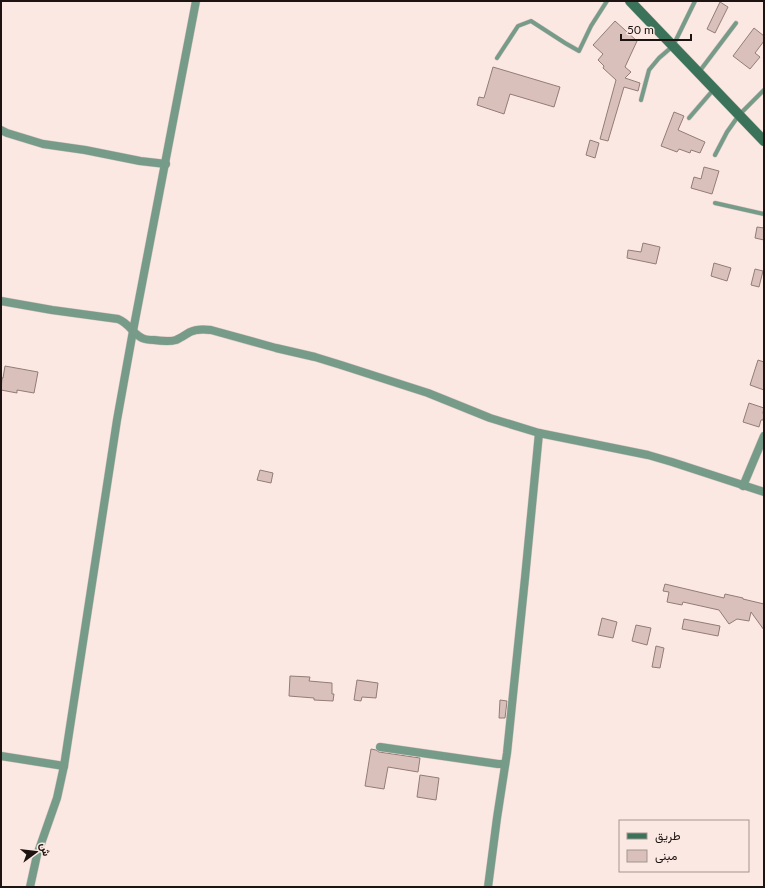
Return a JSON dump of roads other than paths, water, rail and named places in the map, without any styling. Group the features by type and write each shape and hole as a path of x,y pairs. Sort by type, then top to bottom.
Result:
{"street":[{"path":"30,887 37,855 57,798 64,766 116,428 133,330 196,1"},
{"path":"630,1 764,141"},
{"path":"1,130 43,144 86,150 140,161 166,164"},
{"path":"1,300 52,310 118,319 124,321 142,338 163,341 175,340 190,332 204,329 222,333 341,365 428,393 490,418 539,433 648,455 764,492"},
{"path":"488,887 506,764 526,578 539,433"},
{"path":"743,486 764,436"},
{"path":"380,747 506,764"},
{"path":"1,756 64,766"}],"lane":[{"path":"497,58 518,26 531,21 579,51 590,26 607,1"},
{"path":"641,100 649,70 659,58 673,46 695,1"},
{"path":"699,73 736,23"},
{"path":"689,118 714,88"},
{"path":"715,155 727,132 739,115 764,90"},
{"path":"715,203 764,214"}]}
